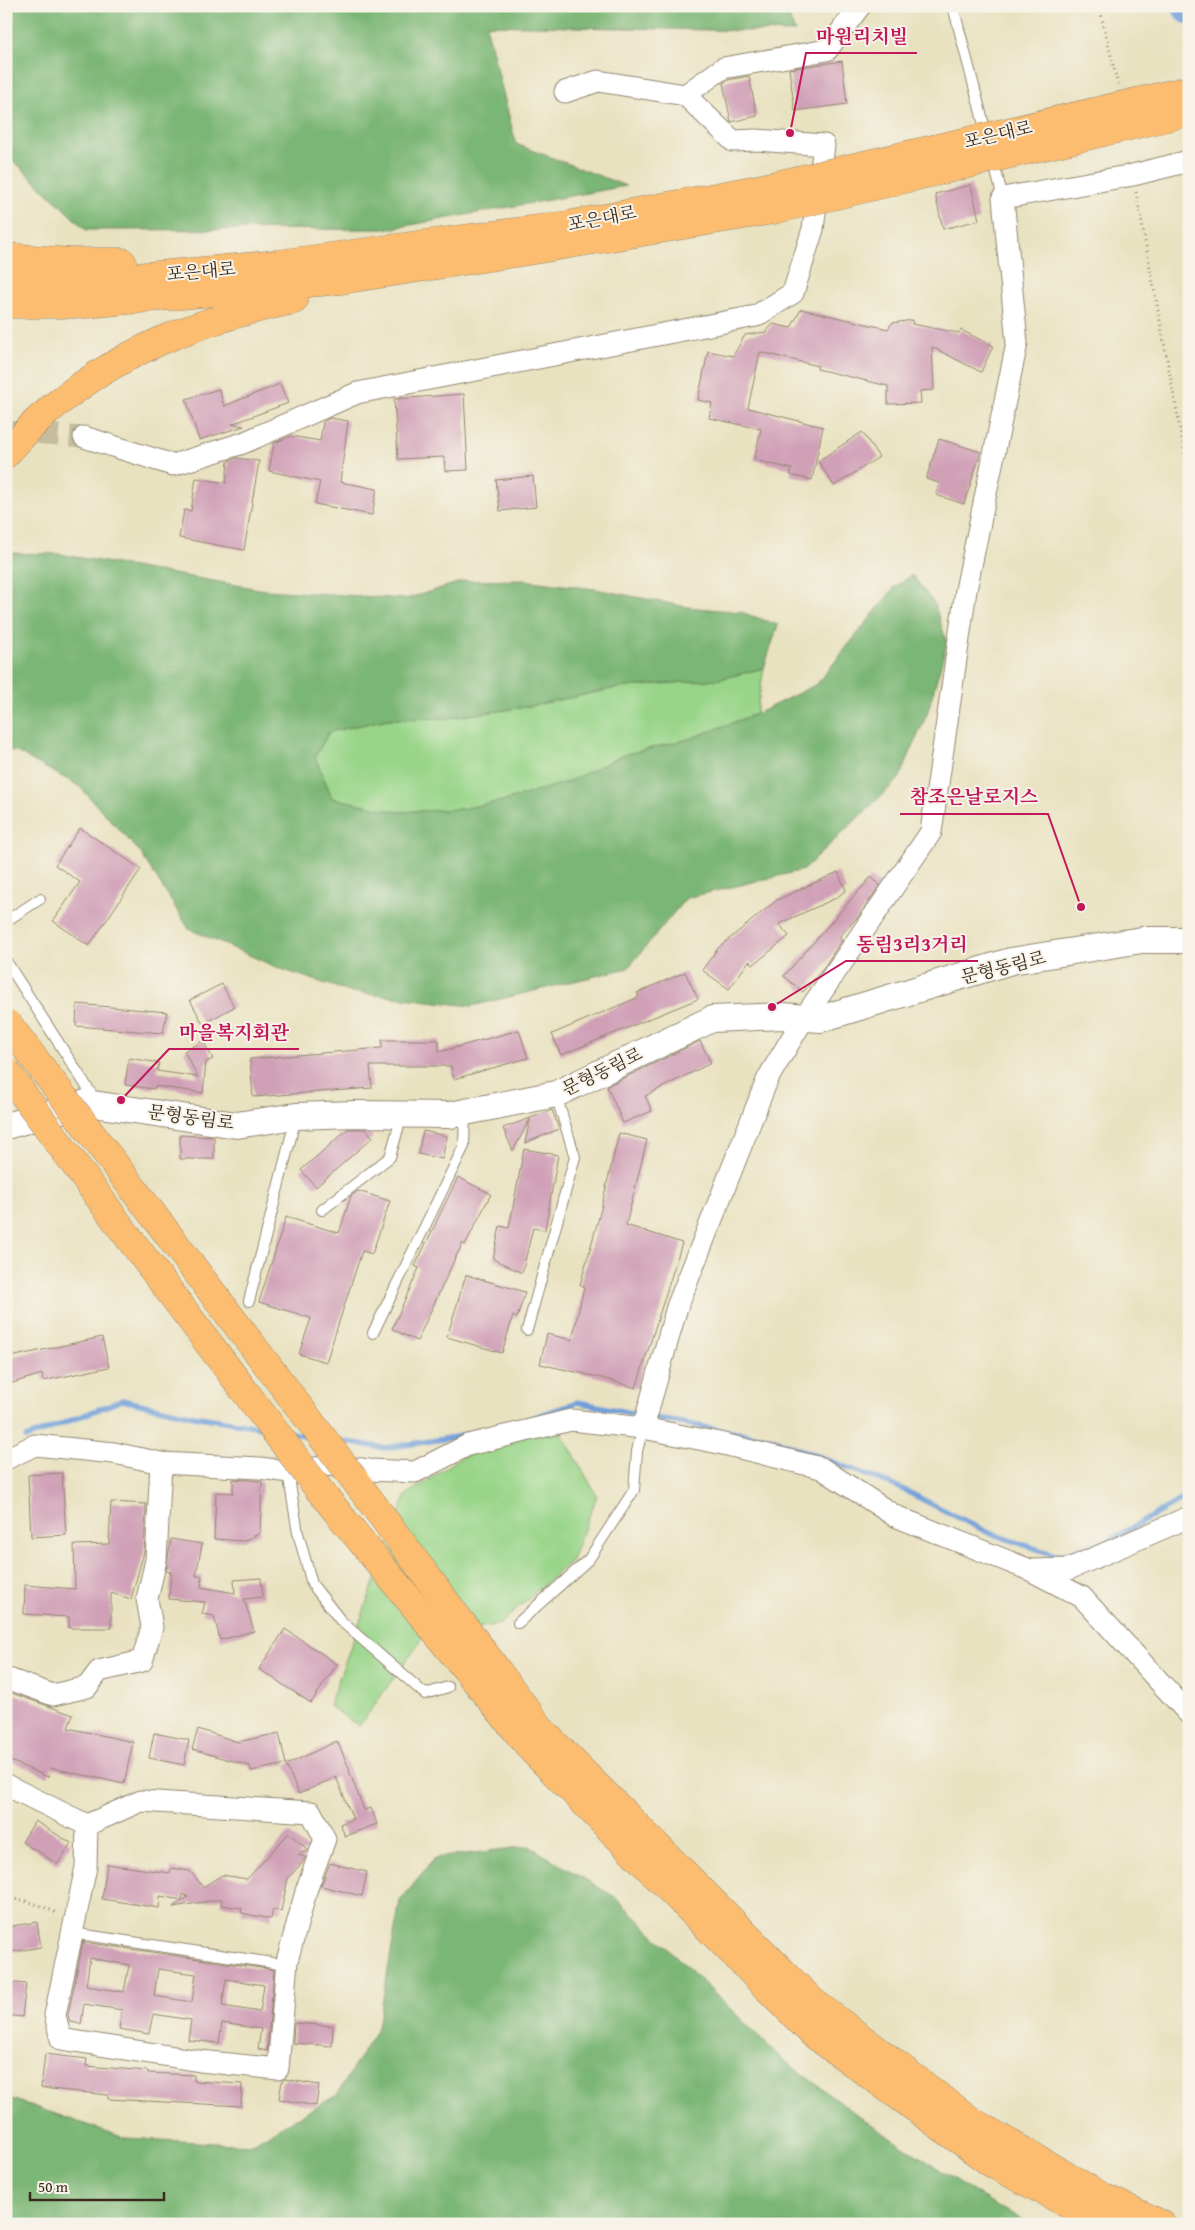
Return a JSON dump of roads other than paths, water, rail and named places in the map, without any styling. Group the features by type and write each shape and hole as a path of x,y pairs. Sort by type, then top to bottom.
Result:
{"highway":[{"name":"포은대로","path":"6,304 86,304 342,280 534,250 770,198 1189,90"},
{"path":"770,198 1189,112"},
{"name":"포은대로","path":"6,282 70,283 278,264 770,198"},
{"path":"6,454 39,419 78,387 122,359 184,330 243,310 534,250"},
{"path":"6,257 70,262 278,264"},
{"path":"7,1022 544,1733 812,2001 973,2122 1103,2197 1161,2224"},
{"path":"6,1071 120,1226 320,1491 533,1751 813,2034 991,2162 1105,2224"}],"street":[{"path":"686,96 723,68 827,50 860,6"},
{"path":"84,437 173,465 243,443 357,393 756,316 793,293 813,229 824,145 756,140 733,141 686,96 598,81 565,92"},
{"path":"643,1428 677,1307 768,1078 804,1018 932,832 966,590 1017,343 1003,198 1133,175 1189,162"},
{"name":"문형동림로","path":"6,1126 86,1103 237,1125 296,1116 450,1115 556,1094 712,1018 783,1016 820,1019 1011,961 1142,940 1189,940"},
{"path":"6,1459 35,1445 114,1453 161,1463 260,1468 297,1473 328,1465 369,1470 415,1472 468,1445 571,1420 643,1428 719,1443 821,1468 895,1516 1030,1570 1082,1597 1189,1714"},
{"path":"6,1678 53,1695 87,1687 99,1672 142,1661 152,1627 147,1599 156,1560 161,1463"},
{"path":"1030,1570 1069,1569 1189,1517"},
{"path":"6,1785 87,1826"},
{"path":"141,1801 311,1812 325,1839 307,1888 286,1965 278,2069 200,2061 60,2040 55,2015 86,1867 87,1826 141,1801"}],"lane":[{"path":"953,6 1003,198"},
{"path":"6,921 40,900"},
{"path":"6,960 98,1105"},
{"path":"527,1330 575,1157 556,1094"},
{"path":"373,1333 464,1146 465,1112"},
{"path":"322,1210 390,1157 402,1114"},
{"path":"249,1301 296,1116"},
{"path":"518,1623 589,1559 634,1490 637,1451 643,1428"},
{"path":"288,1472 298,1533 312,1584 341,1621 425,1694 448,1687"},
{"path":"74,1926 286,1965"}],"waterway":[{"path":"26,1438 122,1400 194,1416 260,1427"},
{"path":"517,1423 578,1402 664,1420 773,1439 898,1487 989,1533 1058,1556 1111,1540 1189,1495"},
{"path":"286,1432 309,1436"},
{"path":"335,1440 385,1448 469,1435"}],"tunnel":[{"path":"6,431 84,437"}],"place":[{"name":"마원리치빌","path":"790,133"},
{"name":"참조은날로지스","path":"1081,907"},
{"name":"동림3리3거리","path":"772,1007"},
{"name":"마을복지회관","path":"121,1100"}]}
